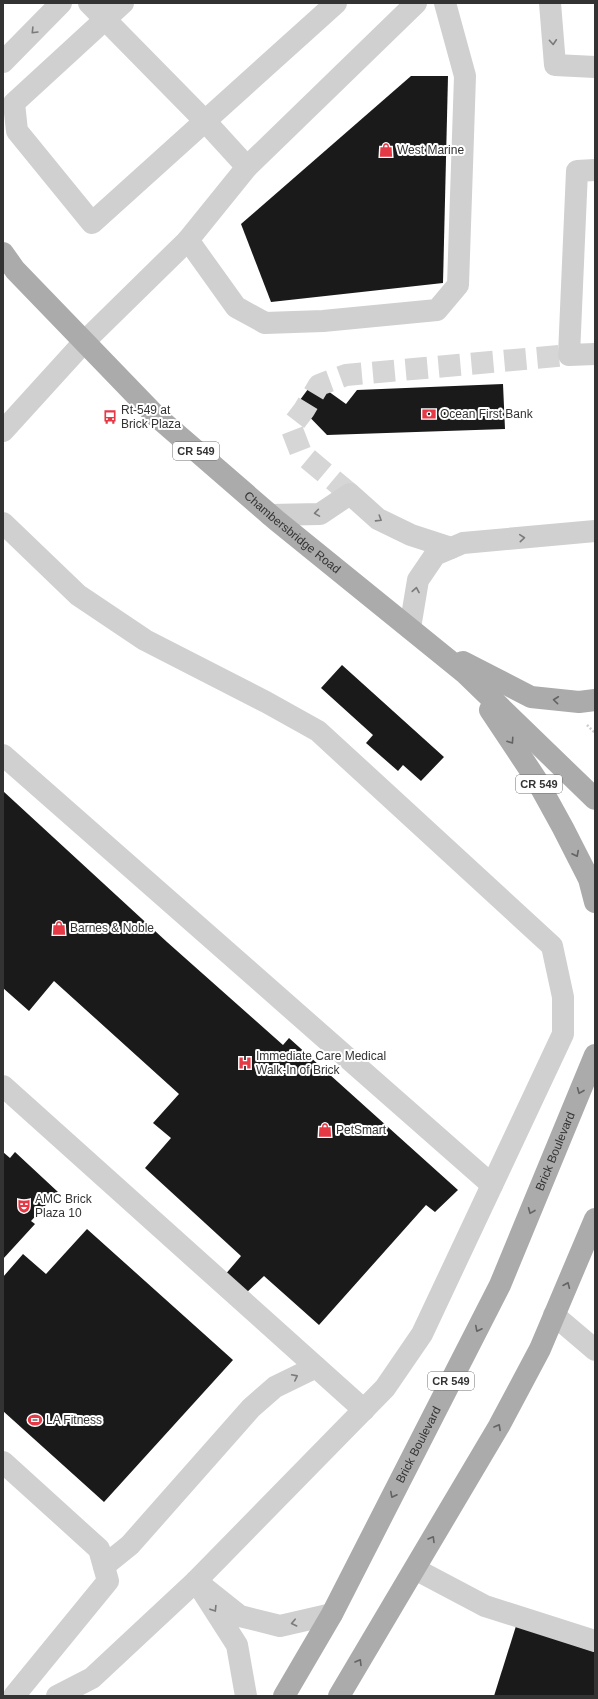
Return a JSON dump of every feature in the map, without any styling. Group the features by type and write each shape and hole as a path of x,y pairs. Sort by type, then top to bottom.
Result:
{"main road":[{"name":"Chambersbridge Road","path":"3,253 15,270 156,416 270,515 466,674 595,799"},
{"path":"430,646 531,697 579,702 595,700"},
{"name":"CR 549","path":"466,674 536,779 589,879 595,902"},
{"name":"Brick Boulevard","path":"284,1696 332,1614 500,1285 595,1055"},
{"path":"339,1696 499,1426 540,1349 554,1315 590,1248 595,1219"}],"lane":[{"path":"3,62 61,3"},
{"path":"89,3 205,121 247,167"},
{"path":"123,3 14,103 18,131 92,223 336,3"},
{"path":"3,431 84,342 188,240 247,167 416,3"},
{"path":"188,240 236,307 265,323 323,321 437,310 458,285 465,76 445,3"},
{"path":"550,3 555,65 595,67"},
{"path":"595,170 577,171 569,355 595,354"},
{"path":"270,515 320,514 350,494 378,519 411,535 451,548"},
{"path":"3,523 78,595 139,636 266,702 318,731 552,946 563,997 563,1034 422,1334 385,1388 196,1581 92,1678 57,1696"},
{"path":"410,628 418,580 435,555 462,543 595,531"},
{"path":"3,755 492,1185"},
{"path":"3,1086 364,1410"},
{"path":"554,1315 595,1350"},
{"path":"104,1566 130,1545 251,1408 275,1388 316,1367"},
{"path":"3,1462 99,1549 108,1581 14,1696"},
{"path":"414,1569 485,1606 595,1641"},
{"path":"196,1581 240,1616 280,1626 332,1614"},
{"path":"196,1581 237,1645 246,1696"}],"building":[{"name":"West Marine","path":"411,76 448,76 443,283 271,302 241,224"},
{"path":"314,381 346,404 357,390 503,384 505,429 327,435 297,404"},
{"path":"342,665 444,757 421,781 403,765 398,771 366,743 373,735 321,688"},
{"path":"3,791 167,942 283,1045 289,1038 458,1190 435,1212 426,1205 319,1325 264,1276 243,1296 224,1276 241,1256 145,1168 171,1138 153,1123 179,1094 54,981 29,1011 3,988"},
{"name":"AMC Brick Plaza 10","path":"3,1152 10,1158 15,1152 58,1192 31,1221 35,1224 3,1259"},
{"path":"87,1229 233,1360 104,1502 3,1411 3,1277 23,1254 46,1274"},
{"path":"516,1626 595,1652 595,1696 494,1696"}],"tunnel":[{"path":"350,494 301,453 291,427 304,410 319,385 346,375 569,355"}],"place":[{"name":"West Marine","path":"386,150"},
{"name":"Ocean First Bank","path":"429,414"},
{"name":"Rt-549 at Brick Plaza","path":"110,417"},
{"name":"Barnes & Noble","path":"59,928"},
{"name":"Immediate Care Medical Walk-In of Brick","path":"245,1063"},
{"name":"PetSmart","path":"325,1130"},
{"name":"AMC Brick Plaza 10","path":"24,1206"},
{"name":"LA Fitness","path":"35,1420"}]}
